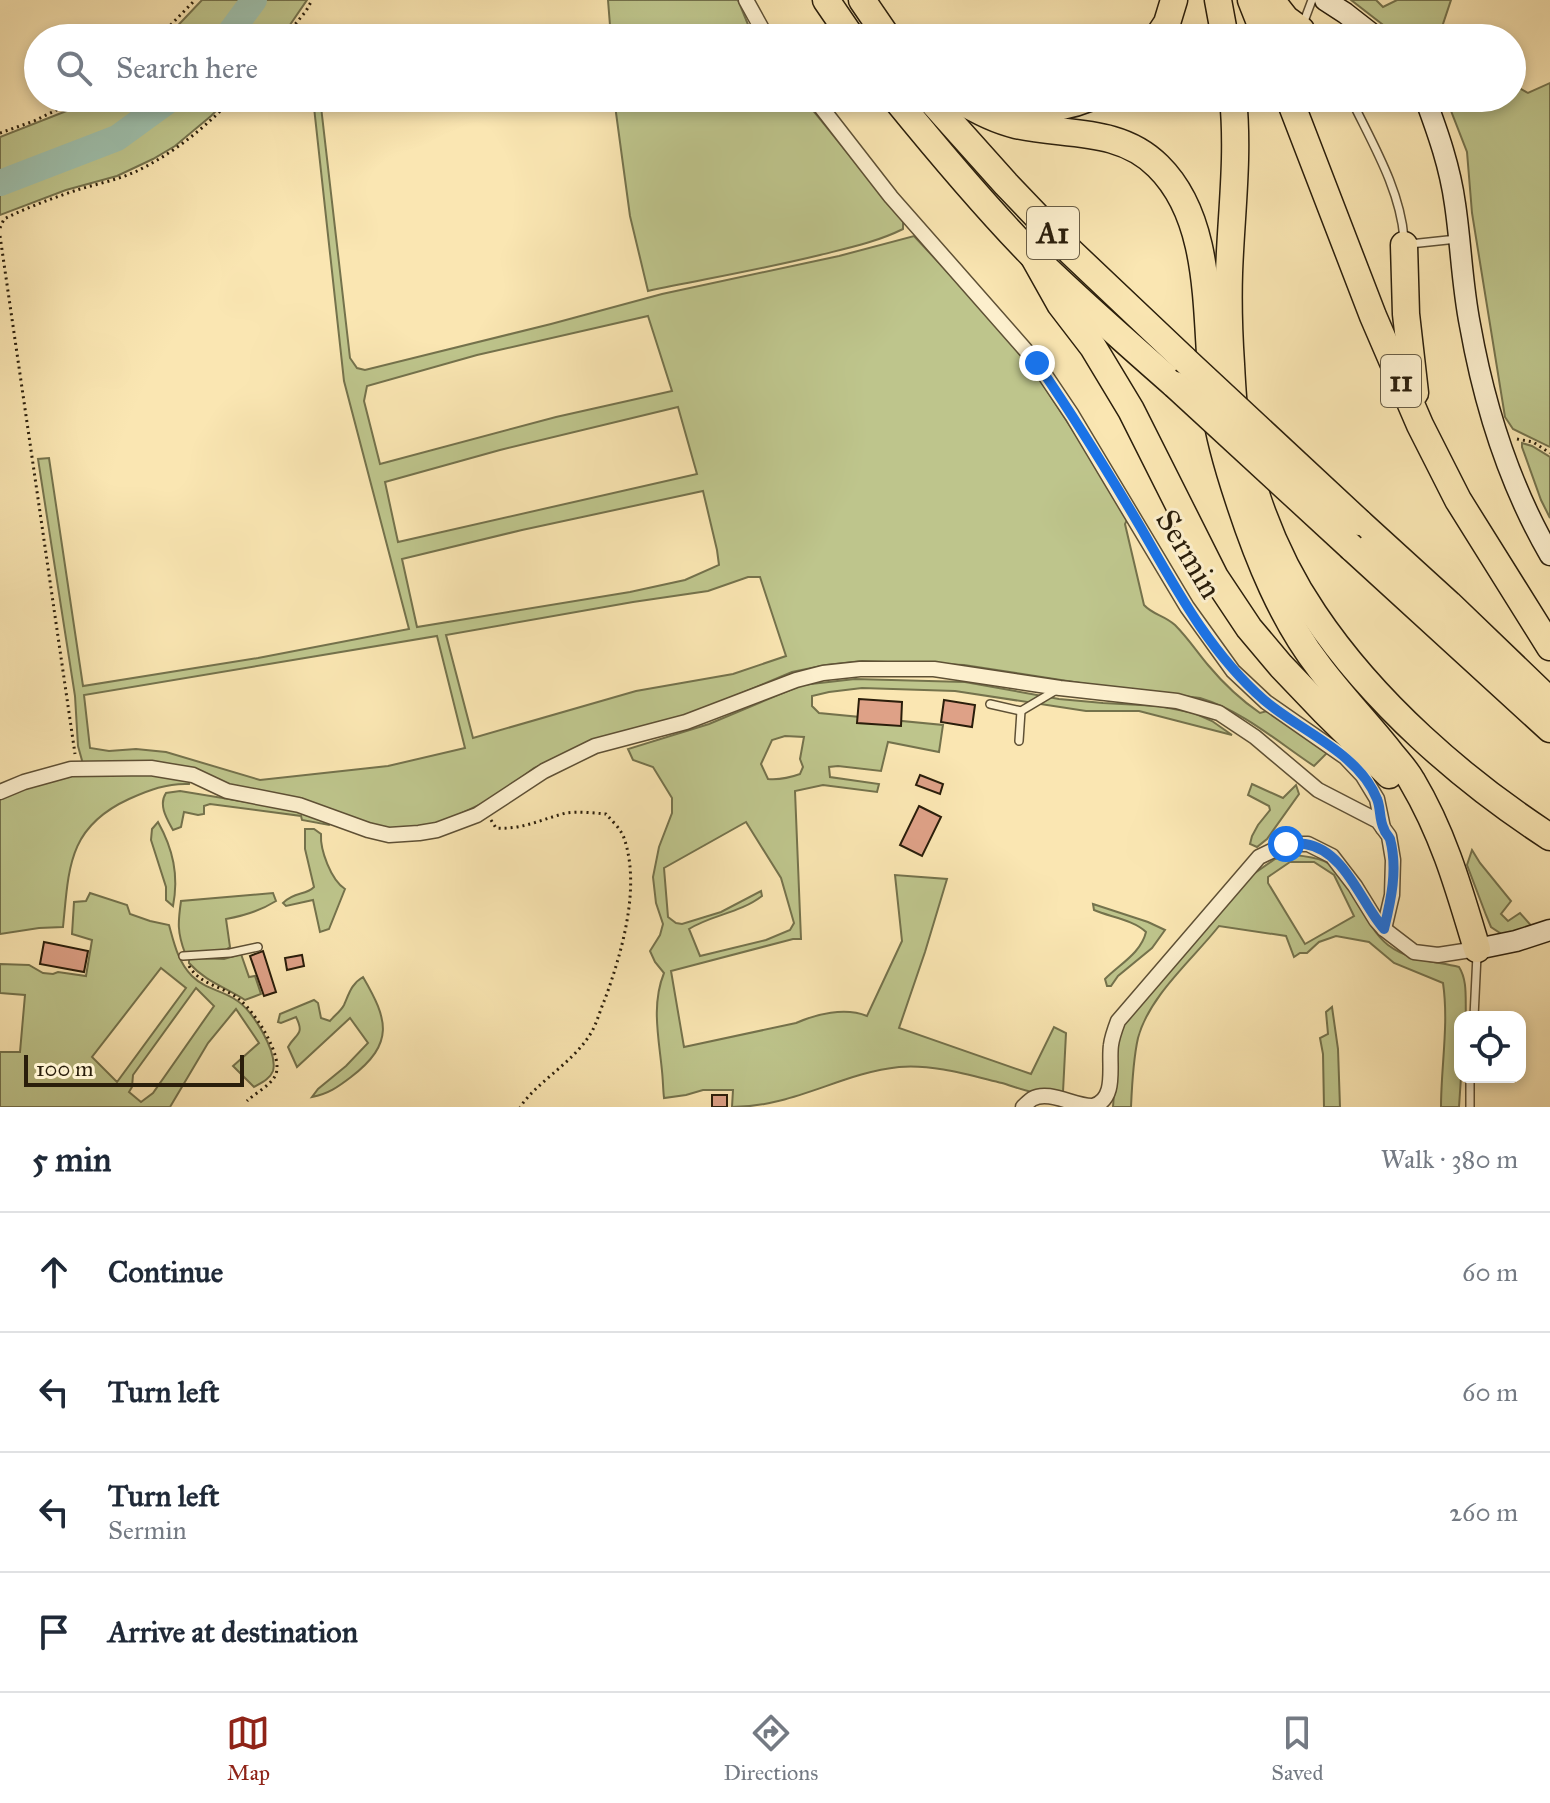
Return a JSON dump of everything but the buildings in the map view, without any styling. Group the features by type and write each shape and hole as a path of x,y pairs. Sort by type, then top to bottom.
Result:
{"highway":[{"path":"826,0 842,24"},
{"path":"862,0 879,24"},
{"path":"1166,24 1174,0"},
{"path":"1218,0 1222,24"},
{"path":"1251,0 1260,24"},
{"path":"1271,0 1292,24"},
{"name":"A1","path":"907,112 955,171 1032,254 1550,729"},
{"name":"A1","path":"942,112 1071,252 1550,701"},
{"path":"981,112 1013,125 1106,137 1134,147 1158,165 1173,185 1190,214 1200,252 1206,287 1215,410 1225,452 1243,514 1271,587 1317,665 1410,778 1450,860 1477,949"},
{"path":"1234,112 1229,275 1236,424 1251,480 1270,532 1313,613 1366,680 1452,764 1550,837"},
{"name":"11","path":"1294,112 1373,316 1420,425 1458,500 1550,647"},
{"path":"1404,245 1406,314 1420,425"},
{"path":"1032,254 1060,304 1093,347 1131,410 1215,577 1249,628 1303,689 1431,818"}],"street":[{"path":"746,0 759,24"},
{"path":"1325,0 1359,24"},
{"name":"Sermin","path":"825,112 891,197 1037,363 1072,415 1187,607 1233,671 1266,702 1345,757 1363,776 1377,799 1393,860 1392,895 1384,929"},
{"path":"1430,112 1446,157 1455,203 1469,323 1483,387 1518,490 1550,555"},
{"path":"0,792 24,782 77,769 151,768 193,775 227,791 299,805 389,835 437,830 477,815 544,771 595,746 686,722 796,680 860,669 934,669 1177,701 1219,713 1255,737 1318,790 1378,821 1383,829"},
{"path":"1023,1107 1034,1097 1043,1096 1085,1107 1103,1101 1109,1092 1111,1045 1118,1021 1259,857 1286,844 1308,844 1332,856 1376,920 1414,952 1438,955 1477,949 1547,931"}],"lane":[{"path":"1307,24 1312,0"},
{"path":"1357,112 1392,184 1403,222 1404,245 1459,239"},
{"path":"990,704 1021,711 1060,688"},
{"path":"1019,741 1021,711"},
{"path":"183,956 230,953 258,947"},
{"path":"1474,1011 1477,949"},
{"path":"1470,1083 1470,1107"}],"path":[{"path":"172,24 195,0"},
{"path":"295,24 312,0"},
{"path":"0,133 52,112"},
{"path":"0,228 4,219 20,211 136,171 172,151 220,112"},
{"path":"0,236 77,769"},
{"path":"1498,436 1533,442 1550,453"},
{"path":"485,810 496,828 507,829 570,812 606,814 623,834 629,859 631,884 625,929 592,1032 570,1059 532,1091 520,1107"},
{"path":"183,956 203,981 240,999 269,1038 277,1072 273,1080 247,1101"}],"green space":[{"path":"202,0 247,0 231,24 179,24"},
{"path":"263,0 307,0 291,24 247,24"},
{"path":"608,0 738,0 748,24 610,24"},
{"path":"1351,0 1376,0 1383,7 1397,0 1451,0 1443,24 1382,24"},
{"path":"1550,83 1550,447 1513,429 1505,417 1472,213 1467,152 1451,112 1526,112 1528,93"},
{"path":"64,112 140,112 123,124 77,146 0,175 0,137"},
{"path":"166,112 215,112 175,146 153,159 117,176 66,190 0,215 0,189 111,147"},
{"path":"315,112 322,112 350,358 357,368 365,370 662,294 839,256 914,236 995,323 1038,377 1089,455 1127,520 1125,524 1144,605 1175,625 1214,672 1246,703 1260,713 1267,711 1327,753 1314,766 1245,719 1200,698 964,665 862,661 792,672 682,718 578,748 534,768 494,798 441,823 410,829 383,828 213,782 165,765 83,764 38,459 49,458 83,686 258,658 409,629 344,381","holes":["648,316 672,391 556,417 380,464 364,401 367,386 477,355","678,407 697,474 398,542 385,482 500,450","703,491 719,565 685,580 630,592 417,627 402,559","748,577 760,577 786,656 733,674 636,691 473,738 446,635 708,591","437,636 465,748 388,766 260,780 166,752 90,748 84,695"]},
{"path":"616,112 814,112 903,221 903,229 873,241 820,255 648,291 630,216"},
{"path":"1522,443 1550,457 1550,518 1541,500"},
{"path":"855,679 965,682 1059,699 1159,706 1194,713 1232,735 1139,711 1086,711 955,691 862,688 812,696 812,706 819,713 943,725 939,752 888,742 881,771 829,767 830,777 879,784 877,792 823,785 795,791 801,939 671,971 684,1047 831,1013 849,1012 867,1016 902,941 895,875 947,879 899,1028 1031,1074 1054,1027 1066,1033 1063,1092 1032,1092 964,1074 912,1066 878,1070 755,1106 732,1107 733,1090 703,1090 664,1098 657,1010 664,973 650,951 663,924 656,903 653,877 659,847 672,813 672,798 653,767 633,760 628,749 709,724 802,685","holes":["785,736 804,737 800,759 803,767 800,774 768,779 761,764 772,740","746,822 781,878 794,923 790,930 766,940 700,956 689,929 753,902 762,896 761,891 721,912 676,923 668,917 664,868"]},
{"path":"83,772 143,772 190,779 189,784 158,788 129,799 94,822 75,851 67,886 63,927 0,934 0,795"},
{"path":"1252,784 1283,798 1296,785 1299,794 1267,839 1257,847 1250,844 1252,836 1270,810 1269,806 1248,795"},
{"path":"180,791 302,811 331,821 329,825 302,820 301,816 210,804 204,806 204,814 184,812 181,827 173,830 164,812 163,802 166,793"},
{"path":"158,822 173,862 173,906 166,900 166,887 151,840 152,829"},
{"path":"305,829 314,829 321,834 327,864 345,889 329,929 320,932 313,900 286,906 283,903 314,887 305,849"},
{"path":"1472,850 1511,901 1501,914 1508,921 1520,913 1535,930 1503,935 1491,927 1467,865"},
{"path":"1293,855 1324,861 1342,876 1371,925 1388,945 1413,957 1459,967 1465,984 1466,1011 1454,1011 1454,1083 1461,1083 1459,1107 1441,1107 1445,1029 1443,983 1394,963 1369,942 1336,936 1294,957 1286,936 1219,926 1152,1007 1138,1038 1131,1107 1113,1107 1118,1036 1125,1021 1252,875 1275,859","holes":["1290,862 1314,862 1334,875 1354,916 1305,944 1268,883 1268,877"]},
{"path":"90,893 127,905 130,914 169,925 187,971 203,984 236,1000 256,1021 272,1053 274,1063 270,1076 254,1087 233,1066 259,1043 236,1009 208,1043 170,1107 0,1107 0,1052 20,1052 25,995 0,993 0,964 29,965 43,973 86,976 92,940 72,934 74,902 86,901","holes":["161,968 186,988 117,1082 92,1057","196,988 214,1006 153,1093 141,1102 129,1092 133,1075"]},
{"path":"273,893 276,901 270,905 226,919 230,947 222,952 185,953 179,927 181,901"},
{"path":"1093,904 1165,930 1152,948 1118,976 1111,986 1107,986 1105,979 1135,952 1146,932 1094,910"},
{"path":"241,954 249,977 255,976 261,994 245,1000 209,980 189,963 189,958 224,959"},
{"path":"363,977 382,1019 381,1042 365,1065 351,1077 333,1090 312,1097 368,1043 350,1018 297,1067 288,1047 298,1034 299,1023 296,1017 278,1022 280,1014 314,1000 318,1003 321,1018 330,1021 343,1007 353,986"},
{"path":"1332,1007 1338,1049 1340,1107 1324,1107 1320,1038 1328,1034 1326,1012"}],"waterway":[{"path":"236,24 254,0"},
{"path":"0,183 117,138 153,112"}],"route":[{"path":"1037,363 1072,415 1187,607 1233,671 1266,702 1345,757 1363,776 1377,799 1393,860 1392,895 1384,929 1332,856 1308,844 1286,844"}]}
